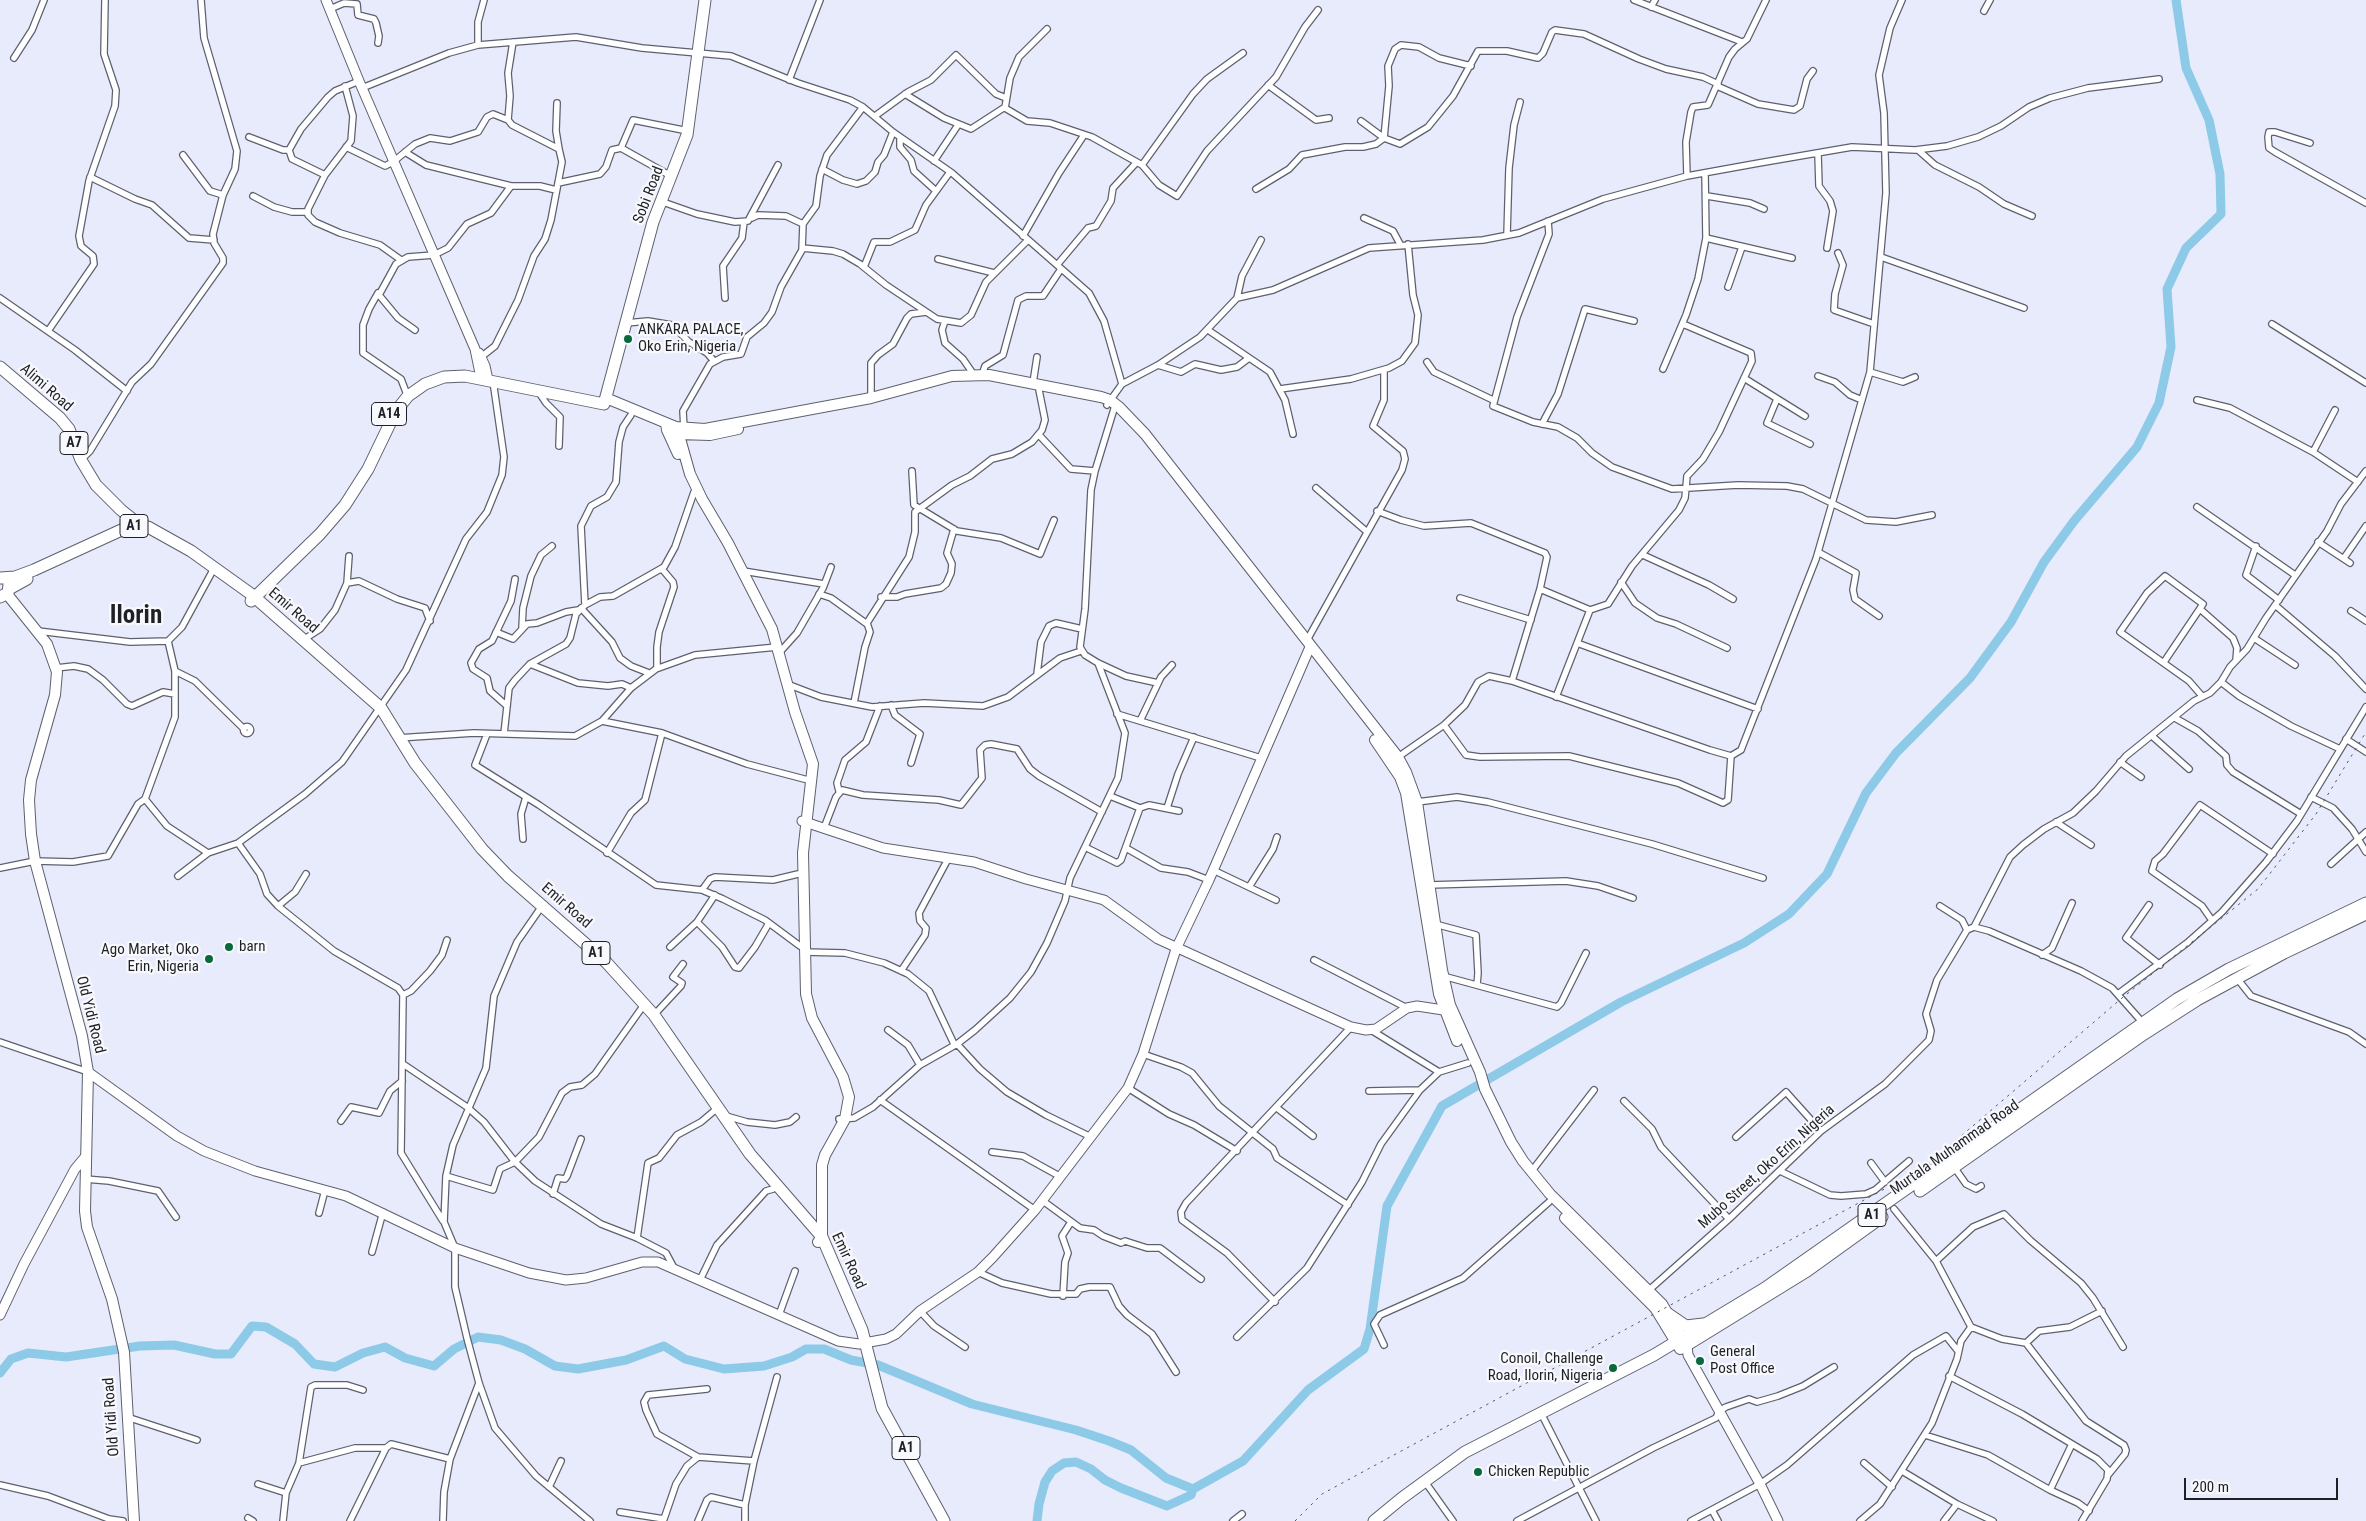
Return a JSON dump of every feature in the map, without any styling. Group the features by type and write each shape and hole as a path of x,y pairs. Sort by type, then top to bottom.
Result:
{"highway":[{"name":"Sobi Road","path":"605,401 660,200 688,131 705,0"},
{"name":"Alimi Road","path":"0,367 60,418 69,429 80,461 91,478 106,497 142,526"},
{"name":"A7","path":"0,372 60,423 69,436 92,486 128,527"},
{"name":"A14","path":"251,597 321,527 335,510 363,468 388,414 406,392 423,380 443,373 486,377 605,401"},
{"name":"A14","path":"251,597 320,534 345,505 368,469 396,411 408,396 425,384 444,378 486,377 537,389 605,401"},
{"name":"Emir Road","path":"5,594 14,585 128,527 142,526 172,539 251,597 304,640 379,709 415,762 472,837 508,876 595,960 641,1009 762,1169 817,1236 847,1293 863,1344 876,1408 937,1521"},
{"name":"Emir Road","path":"1,578 15,577 52,565 136,531 146,532 166,541 251,597 379,709"},
{"path":"1,578 8,583 5,594"},
{"name":"Murtala Muhammad Road","path":"1379,1521 1465,1452 1683,1346 1714,1320 1800,1266 2142,1023 2229,969 2366,902"},
{"name":"Emir Road","path":"540,908 606,962 654,1015 742,1151 817,1236"},
{"name":"Murtala Muhammad Road","path":"1374,1521 1465,1460 1683,1346 1808,1272 1894,1209 2144,1034 2236,978 2366,914"},
{"path":"1667,1313 1686,1326 1697,1326 1714,1320"},
{"name":"Emir Road","path":"869,1374 882,1408 944,1521"},
{"path":"1386,1521 1404,1500"}],"main road":[{"path":"605,401 674,429 705,429 871,398 952,376 978,375 1036,386 1111,405 1174,477 1307,647 1398,757 1406,772 1417,802 1448,1011 1477,1073 1482,1091 1513,1159 1549,1202 1650,1303 1683,1346"},
{"path":"605,401 631,415 674,429 710,435 862,406 958,381 992,381 1036,386"},
{"path":"674,429 694,492 761,615 777,649 790,713 807,758 808,780 798,874 806,994 812,1018 848,1090 842,1119 822,1165 817,1236"},
{"path":"674,429 698,491 769,621 813,764 804,822 802,949"},
{"name":"Old Yidi Road","path":"5,594 38,631 52,652 56,668 55,695 31,780 29,808 35,861 82,1036 88,1072 85,1179 87,1227 112,1299 123,1348 134,1521"},
{"path":"1307,647 1374,738 1400,777 1409,804 1428,930 1448,1011 1468,1063 1477,1073"},
{"path":"1482,1091 1511,1142 1531,1172 1550,1194 1648,1291 1667,1313 1683,1346"}],"street":[{"path":"14,58 32,30 44,0"},
{"path":"48,331 94,264 93,256 81,246 79,236 90,177 115,106 116,90 104,54 105,0"},
{"path":"80,461 90,451 136,377 150,364 182,318 221,268 223,258 214,240 216,215 235,169 237,150 204,38 202,0"},
{"path":"178,876 208,853 238,843 305,794 342,762 406,670 466,539 487,512 502,475 504,458 486,377 478,353 360,85 326,0"},
{"path":"478,45 478,22 484,0"},
{"path":"789,80 820,0"},
{"path":"1634,0 1742,42"},
{"path":"1651,7 1655,0"},
{"path":"1687,176 1686,142 1693,107 1708,105 1729,58 1742,42 1747,39 1766,0"},
{"path":"1398,757 1444,725 1465,706 1478,682 1484,678 1499,677 1731,756 1741,750 1818,552 1831,504 1848,455 1870,372 1886,193 1884,113 1879,75 1890,28 1902,0"},
{"path":"1984,11 1990,0"},
{"path":"330,9 344,3 357,4 358,15 374,19 379,36 378,43"},
{"path":"1047,29 1019,57 1010,78 1005,107 1008,111 1027,121 1050,123 1084,135 1139,164 1159,185 1176,196 1207,151 1276,77 1305,27 1318,10"},
{"path":"1361,121 1384,138 1400,144 1428,128 1453,96 1471,66 1476,53 1480,50 1507,51 1538,58 1542,56 1552,32 1555,30 1584,34 1666,69 1703,77 1758,104 1794,110 1800,106 1807,79 1813,71"},
{"path":"325,175 297,163 290,156 289,150 315,110 334,91 344,86 360,85 449,53 478,45 576,37 642,48 698,52 742,60 789,80 850,100 863,107 893,132 950,172 1089,293 1097,304 1109,337 1122,384"},
{"path":"508,120 510,96 508,73 513,42"},
{"path":"1256,189 1289,169 1302,155 1345,147 1363,147 1376,144 1384,138 1389,86 1388,66 1395,49 1400,45 1408,44 1440,58 1471,66"},
{"path":"945,321 942,330 945,343 963,358 978,375 985,366 1003,355 1018,300 1026,296 1043,296 1059,267 1088,228 1096,226 1111,202 1113,188 1139,164 1207,80 1243,52"},
{"path":"875,116 904,94 931,80 956,55 996,94 1006,98"},
{"path":"1236,298 1273,290 1369,248 1400,244 1483,240 1519,233 1603,198 1687,176 1852,148 1918,150 1947,146 1978,137 2000,126 2028,107 2050,98 2088,88 2159,80"},
{"path":"1268,85 1311,118 1316,120 1329,118"},
{"path":"253,196 274,207 301,214 307,212 325,175 351,141 353,116 344,86"},
{"path":"904,94 958,125 971,129 1005,107"},
{"path":"1507,235 1511,154 1520,102"},
{"path":"478,353 495,346 518,300 529,267 548,230 562,162 556,131 556,103"},
{"path":"674,429 714,361 741,354 747,337 769,317 781,287 802,248 802,224 816,206 822,169 827,155 863,107"},
{"path":"346,147 383,166 394,162 405,152 430,138 450,140 477,133 487,117 493,114 508,120 512,125 559,149"},
{"path":"620,148 634,120 688,131"},
{"path":"934,161 958,125"},
{"path":"822,169 842,180 857,184 866,181 871,178 884,155 893,132"},
{"path":"2310,144 2275,132 2270,132 2268,137 2269,148 2366,203"},
{"path":"802,248 833,251 864,267 886,285 926,312 945,321 961,323 967,319 986,282 1026,238 1059,172 1084,135"},
{"path":"249,137 283,150 289,150"},
{"path":"900,137 900,146 911,160 914,171 936,191"},
{"path":"558,183 600,174 606,167 612,150 620,148 671,176"},
{"path":"1918,150 1935,165 1979,187 2004,204 2032,216"},
{"path":"405,152 426,165 511,186 540,186 556,190"},
{"path":"1818,154 1819,186 1830,201 1833,211 1827,248"},
{"path":"183,155 210,191 223,195"},
{"path":"752,218 778,165"},
{"path":"864,267 874,242 890,242 915,230 926,205 950,172"},
{"path":"1662,369 1682,324 1698,279 1706,238 1707,196 1705,173"},
{"path":"90,177 152,206 189,238 214,240"},
{"path":"406,392 401,379 363,353 363,325 367,313 389,274 401,260 414,255 434,255 451,246 462,229 472,220 491,213 511,186"},
{"path":"1707,196 1750,203 1764,209"},
{"path":"660,200 697,214 744,222 758,215 786,216 802,224"},
{"path":"307,212 315,222 340,233 380,244 401,260"},
{"path":"1364,218 1393,231 1400,244"},
{"path":"1548,221 1549,234 1523,301 1509,354 1493,400 1493,406 1542,424 1558,427 1577,438 1597,456 1623,472 1666,487 1685,489 1738,485 1787,486 1802,489 1866,520 1896,522 1932,515"},
{"path":"725,298 723,266 742,238 744,222"},
{"path":"1706,238 1792,258"},
{"path":"1082,651 1091,490 1111,405 1122,384 1158,365 1208,330 1236,298 1242,276 1261,240"},
{"path":"1280,389 1351,379 1384,370 1402,361 1415,343 1418,315 1413,295 1408,244"},
{"path":"1728,288 1742,247"},
{"path":"1838,254 1843,265 1835,294 1834,310 1874,324"},
{"path":"1881,257 2024,308"},
{"path":"938,259 994,274"},
{"path":"378,293 398,318 415,330"},
{"path":"0,298 48,331 127,392"},
{"path":"1542,424 1558,394 1585,309 1634,321"},
{"path":"871,398 871,363 878,354 893,344 907,318 912,314 926,312"},
{"path":"626,323 648,322 672,325 689,342 707,353 714,361"},
{"path":"1540,589 1590,610 1608,604 1632,566 1643,555 1661,529 1679,510 1685,498 1687,476 1703,458 1720,432 1752,361 1751,353 1682,324"},
{"path":"2272,324 2366,383"},
{"path":"1208,330 1270,372 1280,389 1290,415 1293,434"},
{"path":"867,624 881,598 909,556 915,532 915,512 917,508 933,500 952,485 970,476 992,459 1003,457 1023,448 1038,435 1044,426 1046,415 1036,386 1037,357"},
{"path":"1158,365 1181,372 1195,364 1221,370 1237,367 1249,358"},
{"path":"1426,362 1434,372 1493,400"},
{"path":"0,1042 88,1072 177,1136 204,1151 255,1172 346,1196 455,1248 548,1278 566,1280 586,1278 651,1261 674,1268 838,1341 863,1344 886,1339 896,1334 920,1310 978,1272 1036,1210 1128,1088 1143,1054 1176,948 1209,880 1307,647 1366,531 1402,470 1405,459 1403,451 1373,426 1384,400 1384,370"},
{"path":"1870,372 1903,382 1915,377"},
{"path":"1818,376 1835,382 1850,395 1862,400"},
{"path":"1744,378 1805,416"},
{"path":"537,389 546,403 560,417 559,446"},
{"path":"1777,399 1767,423 1810,444"},
{"path":"2197,400 2230,408 2312,452 2358,482"},
{"path":"2312,452 2335,410"},
{"path":"504,734 511,684 530,664 566,644 581,608 581,526 588,510 607,497 616,482 619,442 623,427 631,415"},
{"path":"1038,435 1071,469 1095,471"},
{"path":"912,471 913,503 917,508 954,529 1001,538 1040,554 1054,520"},
{"path":"1974,927 2010,857 2032,837 2073,813 2096,791 2120,762 2220,682 2254,638 2341,504 2366,471"},
{"path":"1316,488 1366,531"},
{"path":"496,632 513,639 527,624 537,623 557,614 581,608 600,597 613,596 662,569 668,563 675,547 694,492"},
{"path":"2197,507 2256,546 2295,575"},
{"path":"1377,511 1424,526 1470,523 1544,553 1547,557 1540,589 1512,681"},
{"path":"2344,558 2366,526"},
{"path":"881,598 897,597 941,588 946,584 952,564 947,553 954,529"},
{"path":"2318,542 2350,563"},
{"path":"522,628 523,608 531,576 541,555 552,546"},
{"path":"2256,546 2246,575 2335,656 2366,689"},
{"path":"1818,552 1858,576 1853,590 1855,599 1879,616"},
{"path":"1643,555 1709,585 1733,599"},
{"path":"304,640 320,629 330,617 347,583 350,556"},
{"path":"398,738 487,734 566,737 584,733 602,721 631,688 658,668 695,655 777,649 797,634 819,594 831,567"},
{"path":"658,668 657,647 659,632 674,587 673,582 662,569"},
{"path":"743,571 824,584"},
{"path":"38,631 130,642 168,641 182,627 212,572"},
{"path":"2164,662 2203,604 2165,576 2147,593 2120,632 2189,680 2202,696"},
{"path":"507,706 490,691 487,678 471,666 475,654 488,644 496,632 511,600 515,579"},
{"path":"347,583 359,581 397,599 425,608 430,620"},
{"path":"1621,582 1635,603 1657,618 1676,624 1727,648"},
{"path":"819,594 831,598 867,624 870,632 865,647 854,703"},
{"path":"1460,598 1531,620"},
{"path":"581,608 612,642 620,658 631,666 650,673"},
{"path":"2200,609 2234,638 2237,648 2236,660"},
{"path":"1556,697 1590,610"},
{"path":"2351,611 2366,621"},
{"path":"1037,674 1041,642 1050,626 1056,623 1082,629"},
{"path":"2254,638 2295,665"},
{"path":"0,868 35,861 66,862 108,856 138,804 145,799 175,717 175,671 168,641"},
{"path":"1577,643 1758,709"},
{"path":"1082,651 1098,663 1126,676 1158,683"},
{"path":"787,684 822,697 880,706 924,703 983,706 1008,698 1060,658 1082,651"},
{"path":"842,1119 861,1115 920,1065 956,1044 995,1014 1031,972 1048,943 1068,890 1070,878 1118,778 1126,738 1098,663"},
{"path":"530,664 578,683 608,686 622,684 631,688"},
{"path":"1140,720 1163,673 1172,665"},
{"path":"56,668 74,666 88,669 103,680 127,704 132,706 163,692 175,694"},
{"path":"175,671 194,682 244,729"},
{"path":"2220,682 2239,696 2291,726 2340,749"},
{"path":"891,705 895,714 920,734 910,763"},
{"path":"824,828 839,792 837,783 845,760 866,742 880,706"},
{"path":"2118,994 2188,944 2211,920 2222,912 2273,854 2302,814 2366,707"},
{"path":"1117,714 1261,758"},
{"path":"2175,718 2198,731 2226,756 2227,765 2233,772 2302,814"},
{"path":"602,721 662,733 747,764 808,780"},
{"path":"1444,725 1466,755 1498,757 1523,755 1569,756 1678,783 1723,803 1728,800 1731,756"},
{"path":"608,853 631,813 645,800 662,733"},
{"path":"487,734 475,765 526,797 656,885 702,890 715,895 769,923 802,949 845,953 884,963 901,971 929,991 956,1044 980,1069 1007,1092 1046,1115 1091,1136"},
{"path":"2152,736 2188,769"},
{"path":"1167,808 1178,774 1194,737"},
{"path":"2346,739 2366,752"},
{"path":"839,792 939,800 960,805 982,778 979,753 982,747 999,744 1017,749 1030,769 1039,776 1102,812"},
{"path":"2120,762 2141,777"},
{"path":"1110,796 1140,808 1149,805 1179,811"},
{"path":"523,839 521,814 526,797"},
{"path":"1417,802 1457,797 1488,802 1652,844 1763,878"},
{"path":"2311,797 2333,808 2352,829 2366,852"},
{"path":"145,799 167,826 208,853"},
{"path":"2211,920 2202,906 2152,872 2155,861 2163,854 2200,805 2273,854"},
{"path":"1086,847 1117,863 1121,860 1140,808"},
{"path":"804,822 883,848 986,865 1026,880 1108,902 1152,935 1176,948 1352,1028 1370,1030 1439,1072"},
{"path":"2056,822 2092,845"},
{"path":"2331,864 2366,832"},
{"path":"1249,887 1273,849 1277,837"},
{"path":"238,843 260,874 267,894 278,906 334,951 388,981 398,988 403,995 401,1153 444,1222 455,1248 454,1286 479,1383 495,1428 510,1447 549,1487 590,1521"},
{"path":"1126,848 1161,868 1188,872 1209,880"},
{"path":"901,971 925,935 926,928 920,921 919,913 948,859"},
{"path":"1213,870 1276,900"},
{"path":"278,906 295,892 306,874"},
{"path":"702,890 710,878 715,877 773,880 798,874"},
{"path":"1429,885 1566,881 1598,886 1634,898"},
{"path":"670,947 697,922 715,895"},
{"path":"2042,955 2052,948 2072,903"},
{"path":"2149,905 2126,938 2160,965"},
{"path":"1940,906 1962,920 1967,930 1974,927 1989,930 2081,971 2112,988 2142,1023"},
{"path":"444,1222 446,1176 452,1145 486,1068 490,1014 498,986 517,942 540,908"},
{"path":"697,922 722,947 735,967 739,968 755,947 769,923"},
{"path":"1435,924 1476,935 1477,985"},
{"name":"Mubo Street, Oko Erin, Nigeria","path":"1648,1291 1729,1219 1821,1130 1884,1084 1928,1040 1931,1031 1926,1014 1937,980 1967,930"},
{"path":"403,995 411,991 430,971 442,955 447,940"},
{"path":"1443,976 1557,1007 1561,1003 1586,953"},
{"path":"1314,960 1407,1008"},
{"path":"654,1015 681,986 682,983 673,977 683,964"},
{"path":"2236,978 2251,996 2349,1032 2366,1044"},
{"path":"1370,1030 1407,1008 1420,1006 1448,1011"},
{"path":"446,1176 490,1191 494,1188 500,1169 515,1162 540,1137 562,1093 570,1087 582,1085 595,1074 641,1009"},
{"path":"1275,1302 1227,1253 1182,1220 1180,1216 1186,1203 1352,1028"},
{"path":"888,1030 908,1045 920,1065"},
{"path":"1143,1054 1181,1067 1192,1073 1219,1106 1273,1148 1278,1158 1348,1205"},
{"path":"1237,1337 1275,1302 1307,1268 1348,1205 1381,1144 1420,1090 1439,1072 1468,1063"},
{"path":"403,1064 468,1107 484,1122 515,1162 553,1194 601,1224 666,1252 674,1268"},
{"path":"341,1121 351,1107 379,1112 390,1091 402,1082"},
{"path":"1128,1088 1169,1114 1194,1125 1237,1151"},
{"path":"1369,1091 1420,1090"},
{"path":"1531,1172 1594,1090"},
{"path":"1736,1137 1786,1092 1821,1130"},
{"path":"880,1100 1036,1210"},
{"path":"1624,1101 1652,1129 1661,1147 1729,1219"},
{"path":"1277,1108 1313,1136"},
{"path":"637,1238 648,1163 660,1158 676,1135 719,1113 747,1122 775,1125 790,1122 796,1117"},
{"path":"553,1194 558,1178 565,1179 567,1176 581,1139"},
{"path":"992,1152 1023,1156 1061,1177"},
{"path":"0,1315 24,1264 75,1169 86,1156"},
{"path":"1780,1171 1830,1195 1841,1196 1866,1194 1875,1190 1909,1161"},
{"path":"1871,1163 1885,1182"},
{"path":"1954,1167 1966,1184 1976,1188 1981,1186"},
{"path":"85,1179 109,1181 158,1191 176,1217"},
{"path":"700,1280 717,1245 766,1191 773,1188"},
{"path":"319,1213 325,1190"},
{"path":"1043,1201 1080,1228 1094,1230 1103,1236 1121,1243 1125,1241 1146,1248 1160,1248 1201,1280"},
{"path":"1384,1345 1374,1324 1380,1315 1463,1278 1549,1202"},
{"path":"1894,1209 1936,1261 1972,1327 2002,1339 2026,1343 2086,1421 2124,1445 2125,1454 2108,1475 2082,1521"},
{"path":"372,1252 383,1212"},
{"path":"1936,1261 1973,1227 2004,1214 2030,1240 2081,1284 2102,1311 2123,1347"},
{"path":"1063,1296 1065,1262 1068,1253 1062,1236 1071,1222"},
{"path":"779,1315 795,1271"},
{"path":"978,1272 1002,1283 1063,1296 1076,1294 1080,1289 1089,1287 1112,1289 1119,1306 1127,1315 1152,1334 1176,1372"},
{"path":"920,1310 934,1326 965,1347"},
{"path":"2026,1343 2039,1331 2070,1327 2102,1311"},
{"path":"1860,1521 1880,1504 1932,1423 1949,1376 1957,1360 1961,1341 1972,1327"},
{"path":"1691,1521 1760,1484 1804,1451 1914,1355 1946,1336 1958,1351"},
{"path":"1683,1346 1760,1484 1778,1521"},
{"path":"1517,1521 1653,1448 1716,1418 1719,1411 1749,1399 1757,1402 1778,1396 1803,1386 1834,1367"},
{"path":"1949,1376 2022,1414 2097,1459 2108,1470 2108,1475"},
{"path":"745,1521 745,1505 754,1460 777,1377"},
{"path":"443,1521 444,1492 450,1459 479,1383"},
{"path":"283,1521 286,1493 299,1463 311,1386 315,1384 347,1385 363,1390"},
{"path":"708,1389 648,1395 644,1402 657,1434 698,1458 754,1460"},
{"path":"127,1417 197,1440"},
{"path":"1544,1419 1596,1521"},
{"path":"1925,1435 1988,1455 2050,1490 2078,1503 2089,1511"},
{"path":"350,1521 386,1448 391,1444 396,1443 450,1459"},
{"path":"2050,1490 2072,1444"},
{"path":"299,1463 355,1448 386,1448"},
{"path":"620,1512 632,1518 664,1519 676,1484 687,1466 698,1458"},
{"path":"549,1487 561,1461"},
{"path":"1864,1463 1892,1487"},
{"path":"1902,1472 1957,1504 1993,1521"},
{"path":"258,1484 286,1493"},
{"path":"0,1485 48,1496 109,1519 123,1521"},
{"path":"1428,1486 1453,1521"},
{"path":"698,1520 707,1500 711,1497 745,1505"},
{"path":"1944,1521 1957,1504"},
{"path":"1712,1510 1718,1521"},
{"path":"1233,1521 1242,1514"},
{"path":"129,1521 134,1521"}],"waterway":[{"path":"1037,1521 1045,1482 1052,1471 1064,1463 1076,1462 1121,1488 1167,1506 1191,1495 1193,1489 1243,1461 1308,1390 1364,1349 1370,1329 1387,1206 1442,1106 1621,1002 1744,943 1789,914 1827,874 1866,793 1896,753 1970,678 2011,622 2044,562 2074,521 2137,447 2159,403 2171,347 2167,289 2186,248 2221,214 2220,174 2209,120 2186,68 2176,0"},
{"path":"0,1373 11,1359 28,1353 66,1357 140,1346 174,1345 215,1354 231,1354 252,1326 266,1327 295,1344 314,1364 335,1367 363,1353 385,1347 405,1358 434,1366 454,1349 478,1337 501,1340 525,1349 555,1366 578,1369 626,1360 664,1346 685,1359 724,1369 764,1366 792,1357 806,1349 824,1349 851,1360 878,1365 972,1404 1076,1430 1109,1441 1131,1450 1166,1478 1193,1489"}],"railway":[{"path":"1295,1521 1322,1494 1925,1167 2122,998 2258,889 2316,814 2366,732"}],"place":[{"name":"ANKARA PALACE, Oko Erin, Nigeria","path":"628,339"},
{"name":"barn","path":"229,947"},
{"name":"Ago Market, Oko Erin, Nigeria","path":"209,959"},
{"name":"General Post Office","path":"1700,1361"},
{"name":"Conoil, Challenge Road, Ilorin, Nigeria","path":"1613,1368"},
{"name":"Chicken Republic","path":"1478,1472"}],"district":[{"name":"Ilorin","path":"136,617"}]}
